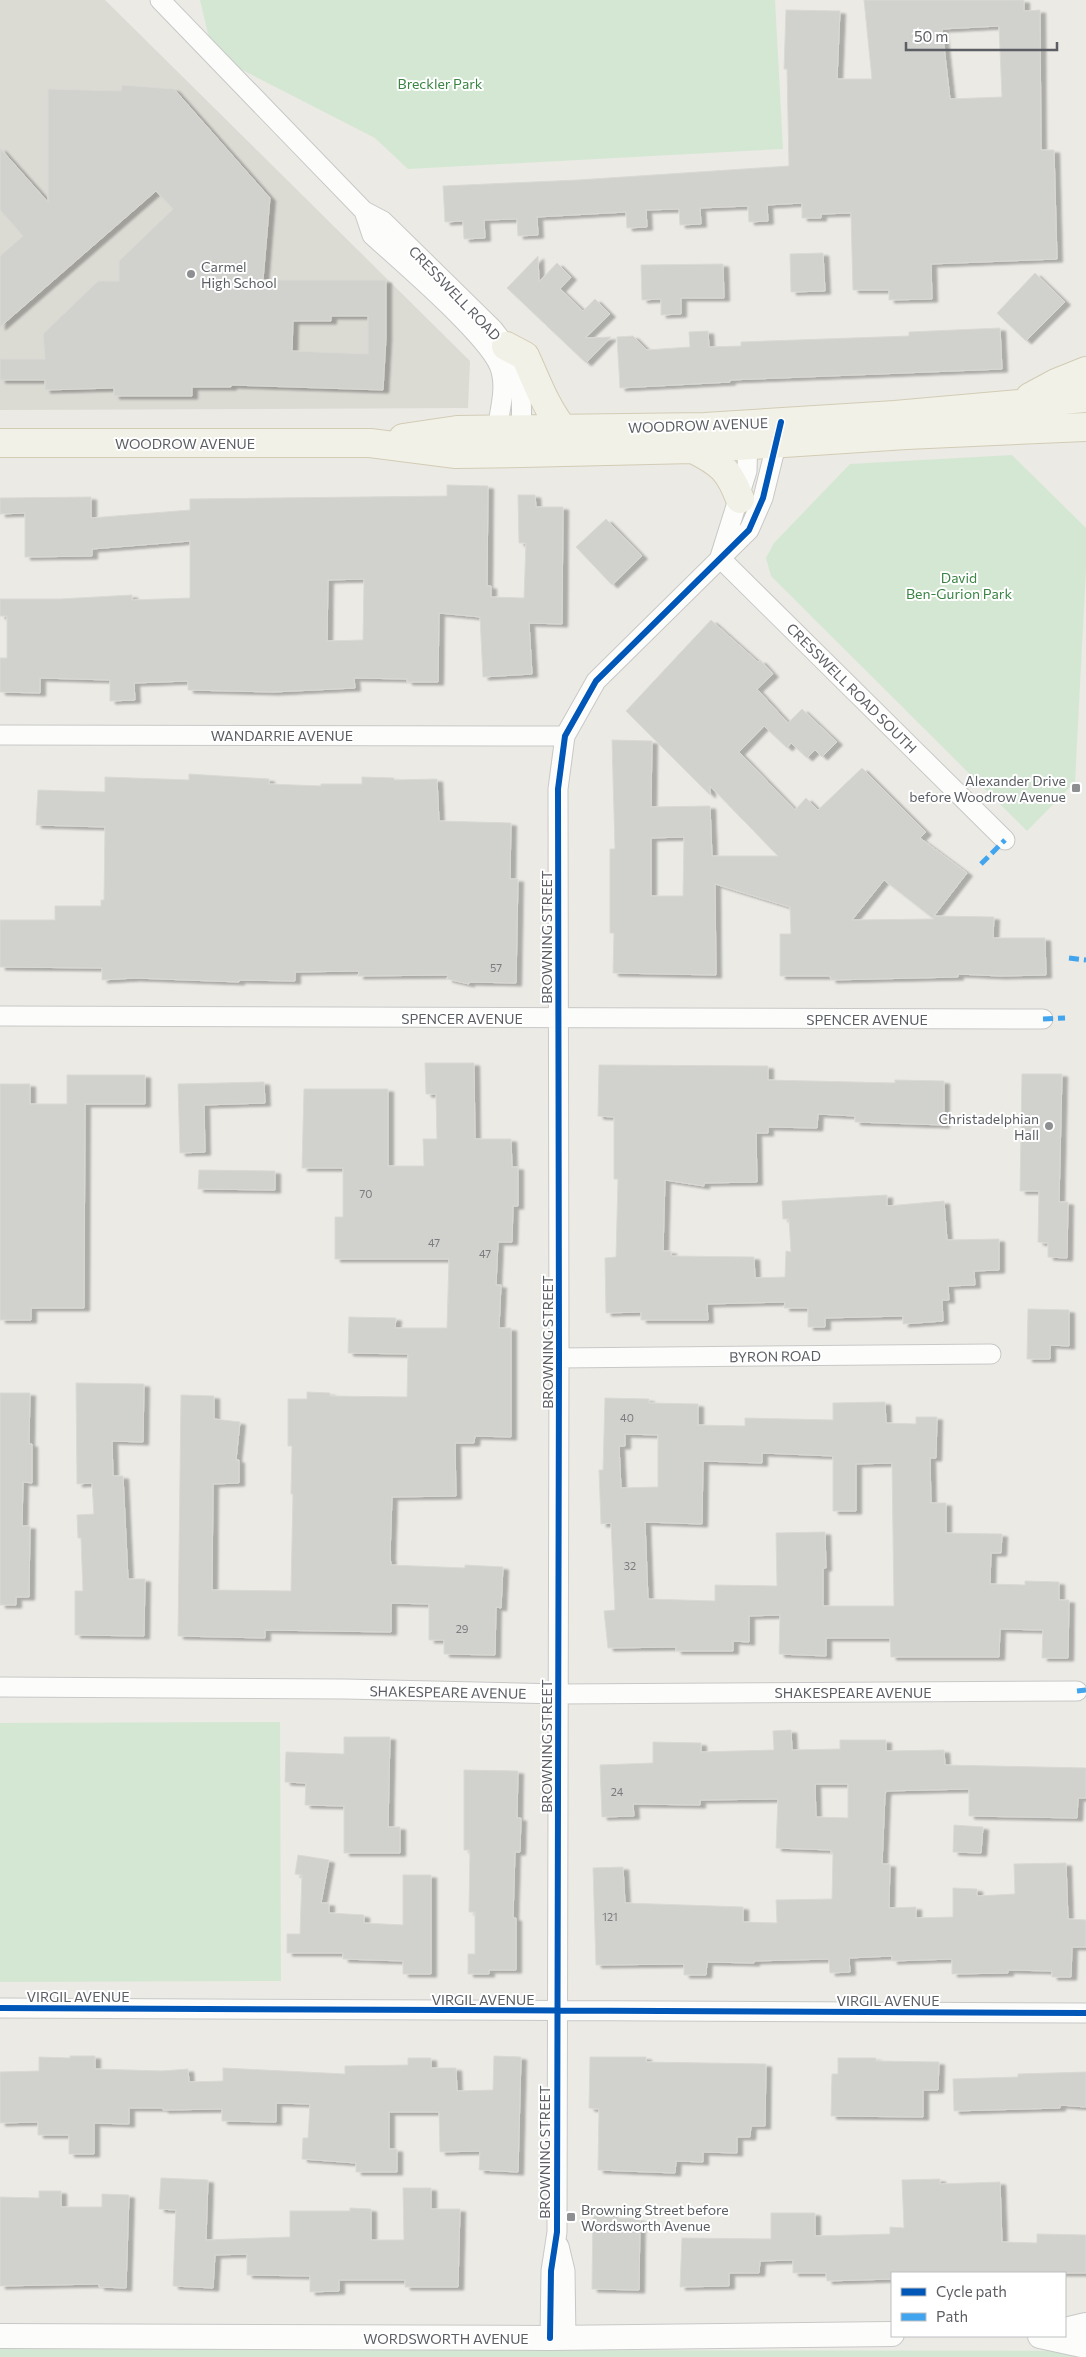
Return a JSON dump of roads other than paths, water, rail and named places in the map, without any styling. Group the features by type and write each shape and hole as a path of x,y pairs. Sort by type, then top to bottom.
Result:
{"main road":[{"path":"506,346 525,356 543,400 550,413 563,429"},
{"path":"1020,402 1056,383 1086,371"},
{"name":"WOODROW AVENUE","path":"779,433 894,415 1020,402 1086,398"},
{"name":"WOODROW AVENUE","path":"0,443 370,443 456,454 563,429 748,435 779,433 1082,434"},
{"name":"WOODROW AVENUE","path":"509,441 693,449 748,435"},
{"path":"693,449 724,467 732,478 740,499"}],"street":[{"name":"CRESSWELL ROAD","path":"160,0 364,211 383,221 493,329 506,346 515,363 521,384 509,441"},
{"name":"CRESSWELL ROAD","path":"364,211 372,234 489,347 502,371 501,408 509,441"},
{"name":"BROWNING STREET","path":"558,2338 564,2271 557,2232 558,789 565,736 596,681 749,530 763,498 779,433"},
{"name":"BROWNING STREET","path":"720,558 740,499 747,471 748,435"},
{"name":"CRESSWELL ROAD SOUTH","path":"720,558 1006,840"},
{"name":"WANDARRIE AVENUE","path":"0,735 565,736"},
{"name":"SPENCER AVENUE","path":"0,1016 1043,1019"},
{"name":"BYRON ROAD","path":"559,1358 991,1354"},
{"name":"SHAKESPEARE AVENUE","path":"0,1687 345,1689 558,1694 1077,1691"},
{"name":"VIRGIL AVENUE","path":"0,2008 1086,2013"},
{"path":"1066,2330 1086,2325"},
{"name":"WORDSWORTH AVENUE","path":"0,2336 558,2338 891,2334"},
{"path":"1045,2337 1086,2346"}],"place":[{"name":"Carmel High School","path":"191,274"},
{"name":"Alexander Drive before Woodrow Avenue","path":"1076,788"},
{"name":"Christadelphian Hall","path":"1049,1126"},
{"name":"Browning Street before Wordsworth Avenue","path":"571,2217"}],"park label":[{"name":"Breckler Park","path":"440,83"},
{"name":"David Ben-Gurion Park","path":"959,586"}]}
